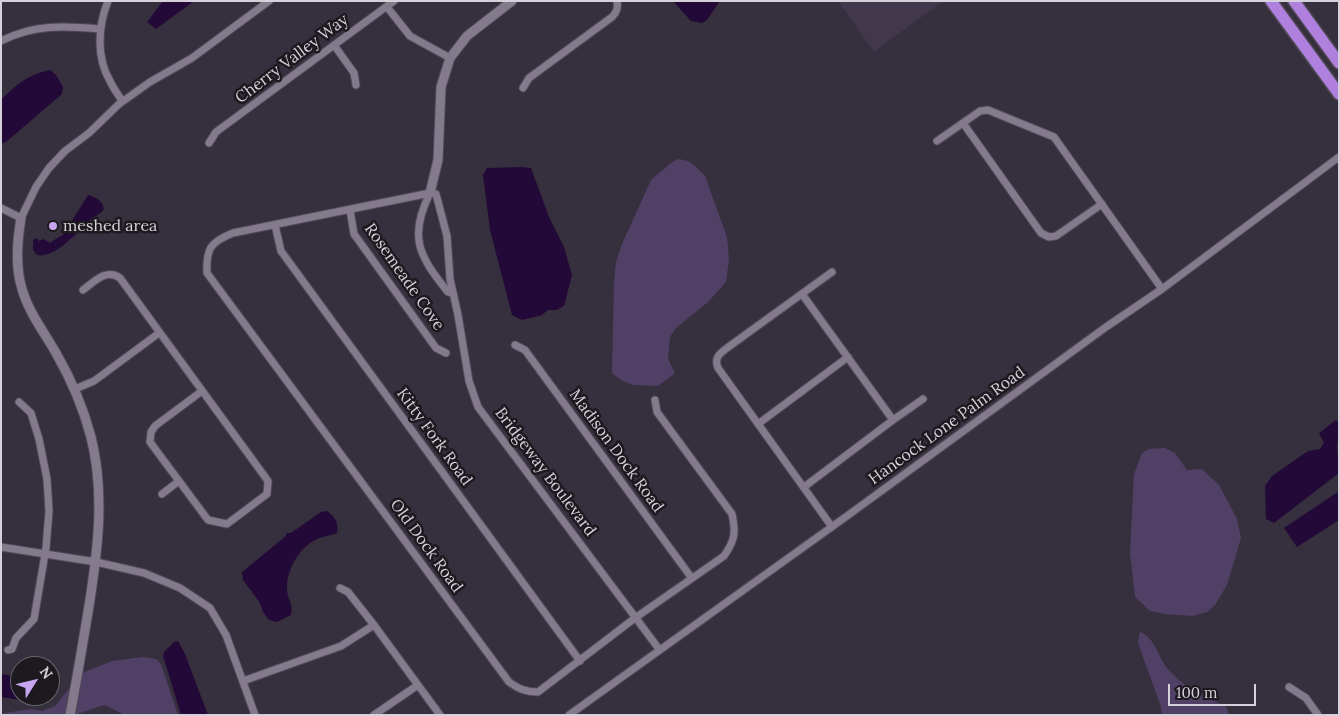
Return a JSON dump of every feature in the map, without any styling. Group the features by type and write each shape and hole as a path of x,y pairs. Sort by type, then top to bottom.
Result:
{"highway":[{"path":"1271,1 1339,94"},
{"path":"1294,1 1339,63"}],"street":[{"path":"108,1 100,29 102,57 108,80 122,101"},
{"path":"70,715 96,562 100,512 98,471 90,436 75,389 56,352 32,313 22,289 18,272 17,252 21,218 36,187 61,155 89,133 122,101 150,82 186,62 269,1"},
{"name":"Cherry Valley Way","path":"209,143 216,132 394,1"},
{"path":"453,293 448,292 432,272 423,257 418,241 420,219 430,193 438,160 441,87 450,58 467,36 512,1"},
{"path":"523,88 529,78 612,17 618,7 617,1"},
{"path":"387,7 410,36 450,58"},
{"path":"1,41 23,31 45,27 63,26 100,29"},
{"path":"334,45 354,73 356,85"},
{"path":"937,141 980,111 988,110 1054,137 1162,289"},
{"path":"963,123 1041,233 1048,237 1056,236 1102,204"},
{"name":"Hancock Lone Palm Road","path":"569,715 832,527 1106,327 1162,289 1339,157"},
{"name":"Old Dock Road","path":"430,193 233,233 218,238 211,246 206,260 207,273 509,682 517,688 528,692 538,692 635,618 724,556 733,542 735,527 732,514 657,412 655,400"},
{"name":"Bridgeway Boulevard","path":"430,193 436,194 445,226 450,279 469,381 478,407 659,649"},
{"path":"1,208 21,218"},
{"name":"Rosemeade Cove","path":"350,210 354,234 436,348 446,353"},
{"name":"Kitty Fork Road","path":"275,225 280,251 580,661"},
{"path":"832,272 717,358 716,362 718,368 832,527"},
{"path":"83,290 102,276 110,274 116,276 268,480 267,494 227,524 208,520 150,442 150,432 155,426 202,392"},
{"path":"802,294 894,420"},
{"path":"75,389 94,381 159,333"},
{"name":"Madison Dock Road","path":"515,345 526,350 692,578"},
{"path":"758,424 848,357"},
{"path":"804,487 922,399"},
{"path":"8,650 12,650 16,638 34,619 46,554 49,503 44,457 31,414 19,402"},
{"path":"162,494 179,481"},
{"path":"1,546 96,562 144,573 180,588 210,608 226,635 256,715"},
{"path":"340,588 348,592 374,625 440,715"},
{"path":"243,681 341,646 374,625"},
{"path":"374,715 418,684"},
{"path":"1289,687 1306,698 1318,715"}],"shaded area":[{"path":"163,1 194,1 156,29 147,22"},
{"path":"673,1 720,1 707,20 702,23 691,21"},
{"path":"838,1 943,1 874,52"},
{"path":"50,70 56,75 63,87 62,94 6,142 1,144 1,100 23,81"},
{"path":"679,159 688,161 705,176 727,237 729,260 726,282 708,302 676,328 670,337 668,359 675,373 658,386 633,385 621,380 612,373 616,262 622,244 651,180 672,162"},
{"path":"487,168 531,168 549,217 564,247 572,275 564,306 556,310 548,310 542,315 522,320 512,315 490,230 483,175"},
{"path":"88,195 100,201 104,209 58,249 44,255 37,255 33,250 33,240 36,238 39,241 43,239 50,243 63,235"},
{"path":"1336,420 1339,424 1339,442 1337,444 1339,473 1274,523 1266,519 1265,486 1272,476 1308,451 1320,449 1324,443 1319,433"},
{"path":"1165,448 1175,453 1187,470 1202,469 1219,485 1237,519 1241,538 1227,585 1215,605 1207,612 1193,616 1150,611 1135,597 1130,553 1134,474 1142,453 1149,449"},
{"path":"1338,492 1339,520 1297,547 1284,528"},
{"path":"327,511 336,520 337,533 315,540 299,554 291,568 287,582 287,593 292,608 291,615 277,622 269,620 263,612 260,603 243,580 242,572 286,536 286,533 291,533 321,512"},
{"path":"1140,632 1153,643 1173,675 1194,691 1226,706 1229,715 1162,715 1161,707 1138,643"},
{"path":"178,641 185,654 208,715 181,715 163,656 164,652 174,642"},
{"path":"142,657 156,659 161,664 178,715 125,715 104,705 74,715 1,715 31,709 42,711 60,706 60,700 73,684 74,676 112,661"},
{"path":"1,674 10,675 10,698 1,697"}],"place":[{"name":"meshed area","path":"53,226"}]}
